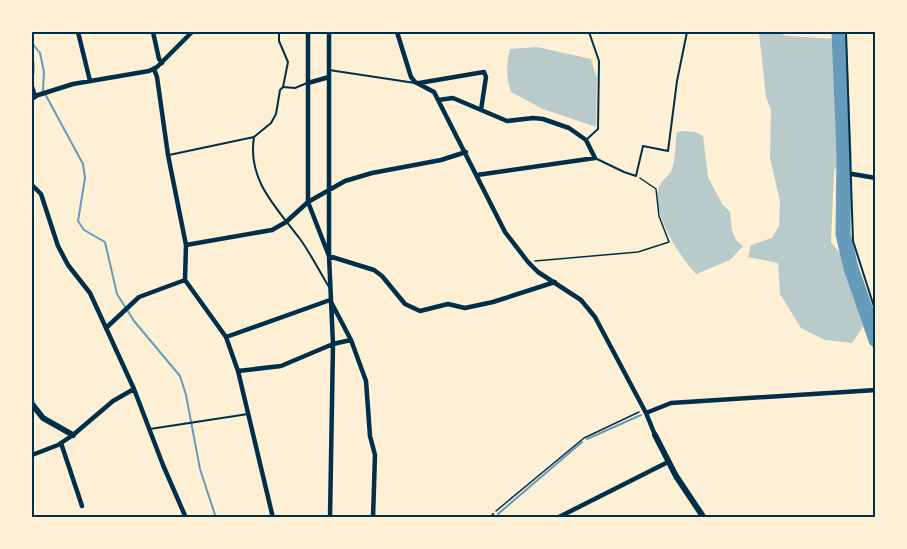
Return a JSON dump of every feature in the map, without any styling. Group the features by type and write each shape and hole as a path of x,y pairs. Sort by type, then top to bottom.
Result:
{"street":[{"path":"78,32 90,81"},
{"path":"153,32 162,63"},
{"path":"32,87 33,97 49,90 90,81 144,73 162,63 192,32"},
{"path":"308,32 308,202 329,256"},
{"path":"329,32 329,288 333,344 330,518"},
{"path":"397,32 411,77 435,92 505,231 538,272 581,300 595,317 646,413 668,462 704,518"},
{"path":"32,62 32,74"},
{"path":"154,69 186,245 185,280 226,337 238,371 273,518"},
{"path":"419,83 484,72 486,77 482,110"},
{"path":"308,83 329,77"},
{"path":"438,100 453,99 507,121 543,119 569,128 586,140 595,158 477,176"},
{"path":"186,245 272,230 286,222 308,202 345,181 372,173 441,160 466,152"},
{"path":"852,174 876,178"},
{"path":"32,185 41,194 58,246 68,265 90,293 134,389 186,518"},
{"path":"329,256 374,270 382,276 405,304 420,311 448,304 465,308 493,303 555,282"},
{"path":"106,328 139,297 185,280"},
{"path":"226,337 330,300"},
{"path":"330,300 351,340 366,381 370,436 375,455 373,518"},
{"path":"238,371 281,366 333,344 351,340"},
{"path":"32,455 74,435 113,402 134,389"},
{"path":"646,413 671,403 876,390"},
{"path":"32,405 44,418 74,435"},
{"path":"61,443 82,506"},
{"path":"557,518 668,462"}],"lane":[{"path":"168,155 254,137 272,123 280,90 284,87 288,62 279,41 279,32"},
{"path":"586,140 598,129 599,111 599,62 589,32"},
{"path":"595,158 636,176 643,146 668,150 676,81 687,32"},
{"path":"846,32 853,241 876,313"},
{"path":"330,70 419,83"},
{"path":"284,87 295,87 308,83"},
{"path":"254,137 253,165 257,176 275,208 301,241 329,288"},
{"path":"150,429 248,414"},
{"path":"491,518 493,514"}],"path":[{"path":"528,262 638,252 669,242 659,216 656,189 636,176"},
{"path":"493,514 584,438 639,412"}],"shaded area":[{"path":"759,32 836,39 844,147 834,172 831,242 852,268 866,310 862,328 852,343 825,340 801,328 780,294 778,263 748,257 751,245 772,238 779,226 780,201 770,158 771,110 766,97"},
{"path":"537,47 591,59 597,78 596,127 543,109 511,92 507,71 510,49"},
{"path":"677,132 696,132 703,136 708,177 722,204 730,212 732,230 736,240 743,246 730,260 696,274 668,234 659,209 658,198 659,187 672,169"}],"waterway":[{"path":"839,32 844,154 843,234 851,268 876,340"},
{"path":"32,43 40,53 44,72 43,90 83,164 85,178 78,221 84,230 105,242 117,294 134,321 180,376 186,395 200,469 216,518"},
{"path":"587,439 641,415"},
{"path":"498,514 582,442"}]}
